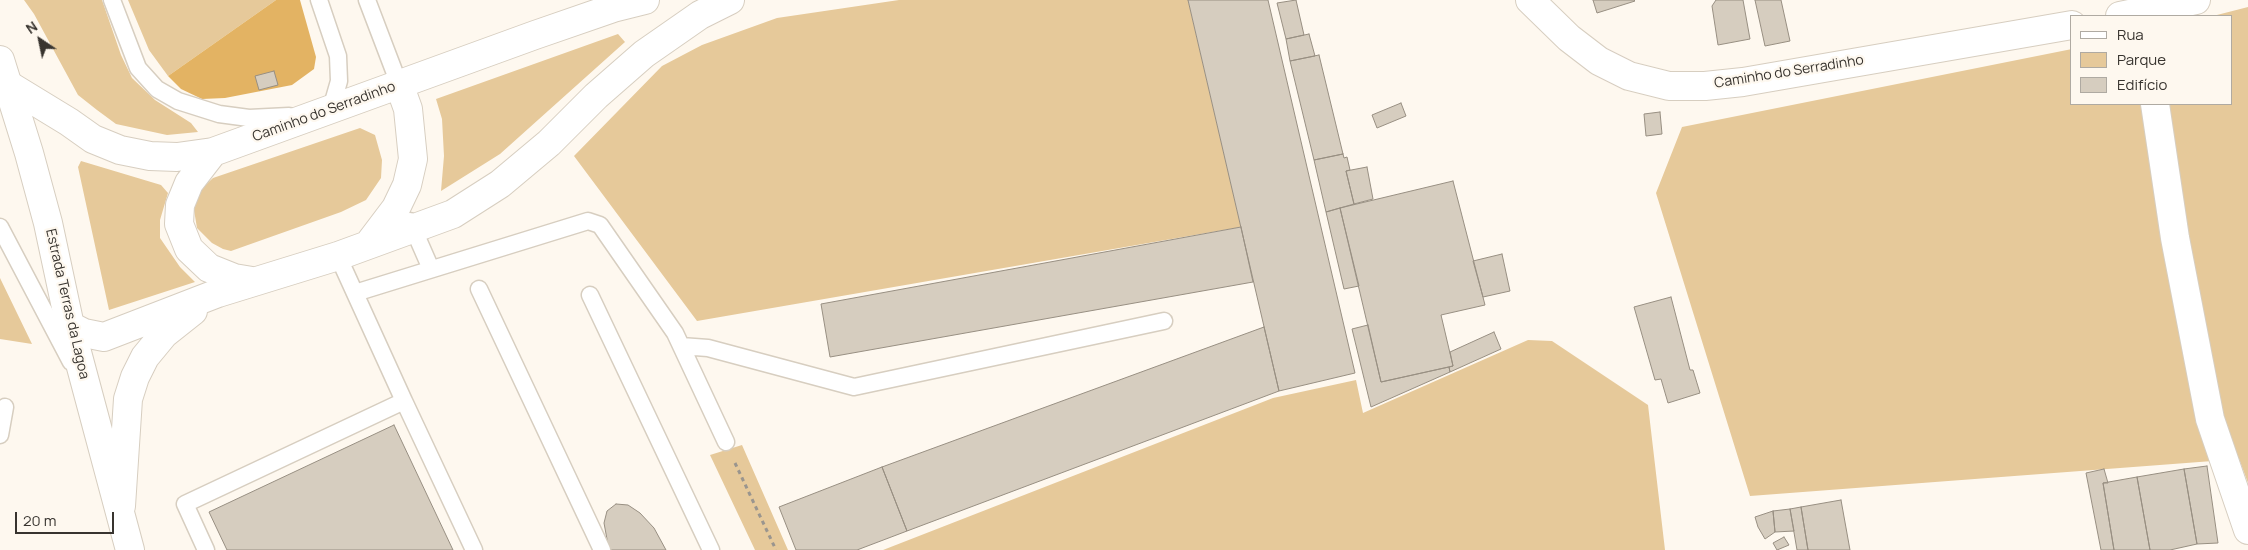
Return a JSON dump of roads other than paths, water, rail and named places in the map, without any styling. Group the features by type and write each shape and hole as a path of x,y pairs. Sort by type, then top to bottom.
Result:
{"street":[{"name":"Caminho do Serradinho","path":"10,86 94,139 120,150 150,156 177,157 213,152 604,11 645,0"},
{"path":"70,326 84,333 104,337 252,281 338,256 453,214 500,184 549,143 596,96 644,54 700,15 730,0"},
{"name":"Caminho do Serradinho","path":"1530,0 1569,38 1599,61 1629,76 1669,86 1705,86 1743,82 2070,25"},
{"path":"2134,15 2196,0"},
{"name":"Estrada Terras da Lagoa","path":"0,60 10,86 48,223 70,326 129,549"},
{"path":"368,245 396,208 407,185 413,159 408,109 399,84"},
{"path":"2155,105 2175,238 2210,419 2248,530"},
{"path":"213,152 188,183 180,205 179,224 189,249 209,268 234,278 252,281"},
{"path":"129,549 122,515 121,485 128,399 135,377 145,357 164,334 218,293"}],"lane":[{"path":"112,0 138,68 157,89 178,101 199,109 249,118 325,111 339,81 338,56 319,0"},
{"path":"367,0 399,84"},
{"path":"400,200 431,269"},
{"path":"355,293 588,221 600,225 674,332 726,442"},
{"path":"0,227 52,329 87,389"},
{"path":"338,256 474,550"},
{"path":"479,289 602,550"},
{"path":"590,295 711,550"},
{"path":"681,346 708,348 854,387 1164,321"},
{"path":"206,550 185,504 404,401"},
{"path":"0,435 5,407"}]}
